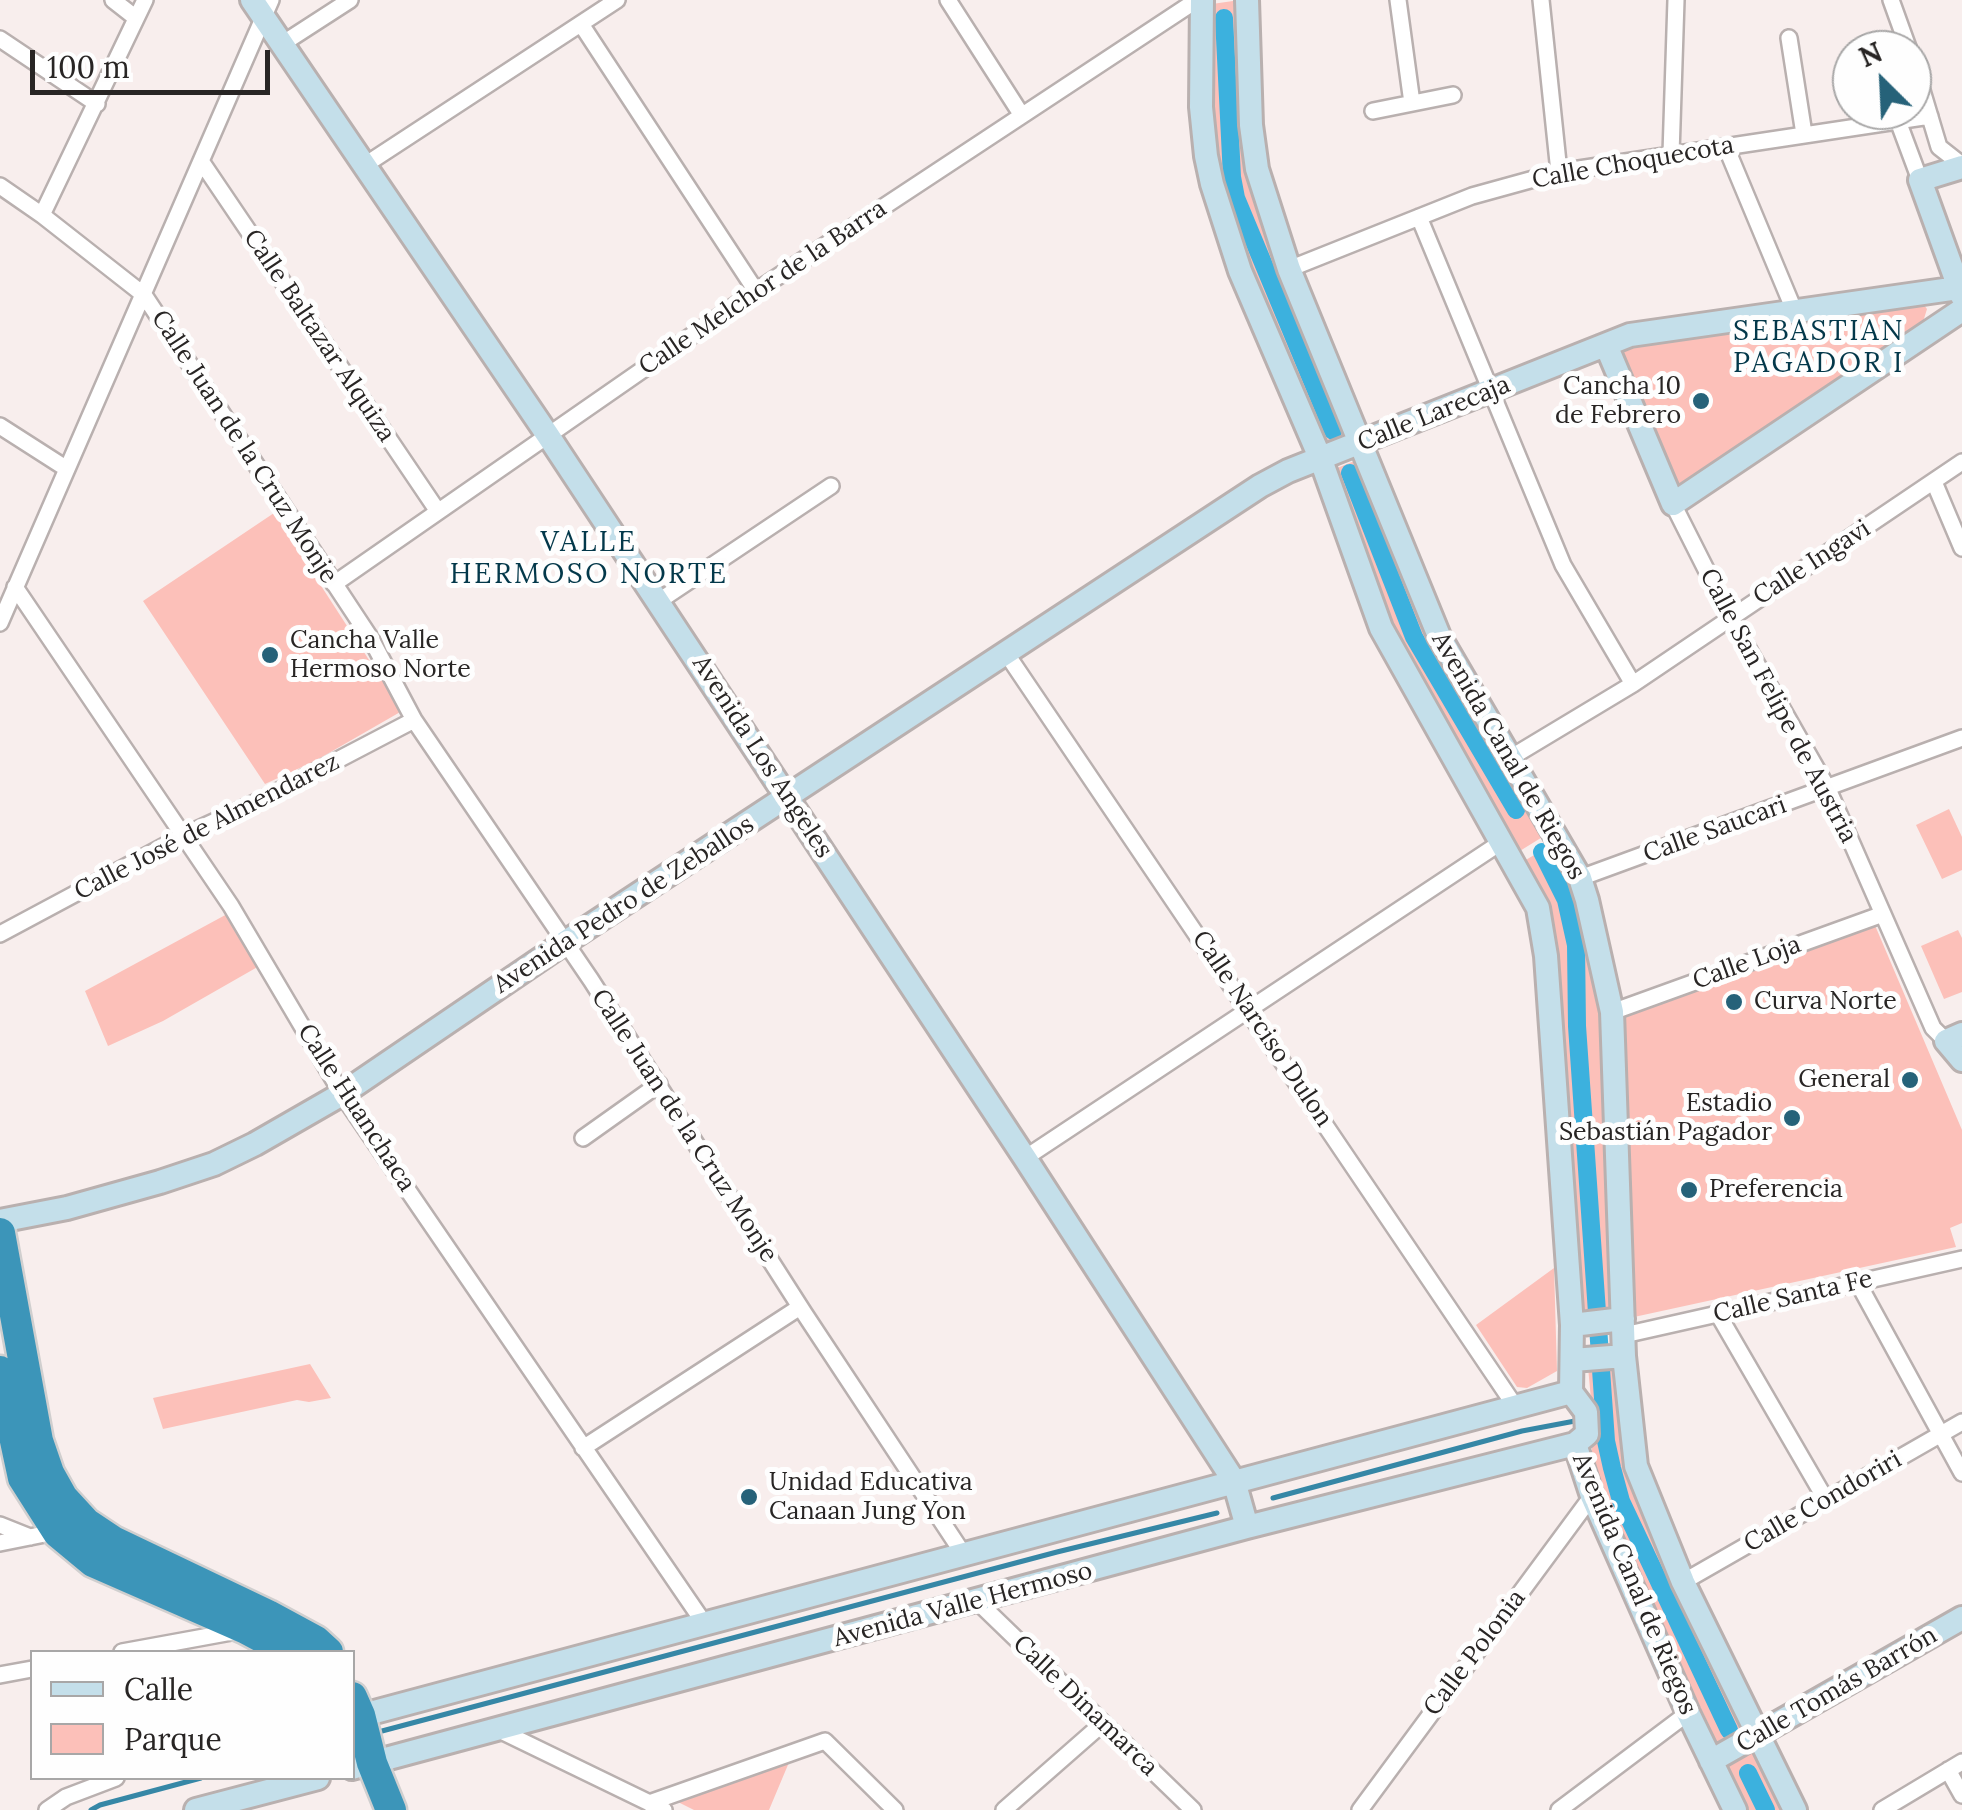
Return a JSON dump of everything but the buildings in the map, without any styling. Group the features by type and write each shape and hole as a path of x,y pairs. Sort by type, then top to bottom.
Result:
{"highway":[{"path":"0,1233 38,1440 48,1473 63,1498 56,1528"},
{"path":"0,1371 24,1478 56,1528 93,1562 285,1650"},
{"path":"56,1528 113,1541 268,1615 326,1650"},
{"path":"355,1710 358,1764 371,1810"},
{"path":"358,1764 391,1810"}],"street":[{"path":"114,0 136,18"},
{"path":"42,215 145,0"},
{"path":"282,44 350,0"},
{"path":"365,165 616,0"},
{"path":"948,0 1021,114"},
{"name":"Calle Melchor de la Barra","path":"334,584 756,291 1200,0"},
{"name":"Avenida Canal de Riegos","path":"1200,0 1201,107 1212,184 1240,271 1321,460 1381,628 1538,908 1602,1339 1636,1466 1684,1582 1795,1810"},
{"name":"Avenida Canal de Riegos","path":"1248,0 1251,126 1257,169 1289,269 1438,636 1580,878 1612,1012 1602,1339 1571,1392 1586,1412 1587,1434 1575,1444 1592,1496 1735,1810"},
{"path":"1398,0 1412,103"},
{"path":"1540,0 1559,172"},
{"path":"1671,154 1676,0"},
{"path":"1891,0 1902,30"},
{"path":"0,622 144,294 262,6"},
{"name":"Avenida Los Angeles","path":"262,6 282,44 547,434 1025,1158 1234,1481 1247,1527"},
{"path":"581,24 756,291"},
{"path":"1789,38 1804,134"},
{"path":"0,39 97,104"},
{"path":"1373,111 1453,95"},
{"path":"1932,122 1940,147 1962,166"},
{"name":"Calle Choquecota","path":"1289,269 1472,196 1559,172 1832,130"},
{"path":"1673,504 1961,298 1902,130"},
{"path":"1726,147 1794,310"},
{"name":"Calle Baltazar Alquiza","path":"200,161 437,510"},
{"path":"1920,180 1962,166"},
{"name":"Calle Juan de la Cruz Monje","path":"0,186 144,294 371,639 414,720 659,1084 964,1555"},
{"path":"1419,217 1563,565 1633,684"},
{"name":"Calle Larecaja","path":"1321,460 1630,335 1794,310 1961,298"},
{"name":"Calle San Felipe de Austria","path":"1606,345 1673,504 1730,617 1828,789 1933,1028 1954,1038 1962,1060"},
{"path":"0,426 67,469"},
{"name":"Avenida Pedro de Zeballos","path":"0,1220 66,1208 214,1164 342,1094 564,943 1260,486 1321,460"},
{"name":"Calle Ingavi","path":"1510,758 1633,684 1962,462"},
{"path":"1934,482 1962,548"},
{"path":"658,601 831,486"},
{"name":"Calle Huanchaca","path":"15,587 259,952 342,1094 704,1624"},
{"name":"Calle Narciso Dulon","path":"1006,653 1515,1406"},
{"name":"Calle José de Almendarez","path":"0,934 183,836 264,799 414,720"},
{"name":"Calle Saucari","path":"1580,878 1962,738"},
{"path":"1025,1158 1500,844"},
{"name":"Calle Loja","path":"1612,1012 1882,914"},
{"path":"584,1138 659,1084"},
{"name":"Calle Santa Fe","path":"1602,1339 1962,1259"},
{"path":"1858,1283 1962,1473"},
{"path":"583,1448 800,1307"},
{"path":"1718,1314 1826,1500"},
{"name":"Avenida Valle Hermoso","path":"355,1710 704,1624 1571,1392"},
{"name":"Calle Condoriri","path":"1684,1582 1962,1422"},
{"name":"Avenida Valle Hermoso","path":"358,1764 978,1602 1247,1527 1575,1444"},
{"name":"Calle Polonia","path":"1360,1810 1592,1496"},
{"path":"0,1525 56,1528"},
{"path":"0,1543 56,1528"},
{"name":"Calle Dinamarca","path":"978,1602 1193,1810"},
{"name":"Calle Tomás Barrón","path":"1711,1761 1962,1618"},
{"path":"133,1650 246,1629"},
{"path":"0,1676 30,1669"},
{"path":"1559,1810 1688,1714"},
{"path":"1004,1810 1102,1724"},
{"path":"496,1728 657,1806 825,1742 894,1810"},
{"path":"1882,1810 1955,1766 1962,1795"},
{"path":"47,1810 66,1797 111,1780"},
{"path":"196,1810 310,1780"}],"green space":[{"path":"1240,0 1244,125 1350,437 1322,449 1226,208 1209,113 1212,4"},
{"path":"1921,301 1927,309 1923,322 1683,484 1674,485 1620,354 1623,348"},
{"path":"1357,460 1544,836 1515,854 1386,622 1332,470"},
{"name":"Cancha Valle Hermoso Norte","path":"274,513 402,711 315,761 265,784 143,601"},
{"path":"1949,809 1962,837 1962,870 1942,879 1916,825"},
{"path":"1553,844 1573,880 1602,1020 1615,1312 1581,1316 1552,921 1541,890 1524,861"},
{"path":"229,913 261,965 163,1021 108,1046 85,991"},
{"name":"Estadio Sebastián Pagador","path":"1874,923 1962,1130 1962,1223 1950,1228 1956,1247 1634,1317 1622,1018"},
{"path":"1958,930 1962,938 1962,992 1944,999 1921,946"},
{"path":"1554,1268 1557,1371 1527,1388 1517,1387 1476,1325"},
{"path":"310,1364 331,1398 297,1400 163,1429 153,1398"},
{"path":"1618,1365 1626,1463 1745,1732 1719,1747 1607,1507 1591,1457 1594,1432 1588,1367"},
{"path":"1755,1751 1784,1810 1749,1810 1727,1766"},
{"path":"790,1760 769,1810 694,1810 674,1800"}],"waterway":[{"path":"1224,18 1236,198 1333,431"},
{"path":"1350,473 1414,637 1516,810"},
{"path":"1542,852 1566,900 1576,945 1577,1026 1606,1441 1621,1501 1729,1730"},
{"path":"1273,1498 1522,1431 1575,1421"},
{"path":"382,1731 1217,1513"},
{"path":"1748,1773 1766,1810"},
{"path":"91,1810 194,1780"}],"place":[{"name":"Cancha 10 de Febrero","path":"1701,401"},
{"name":"Cancha Valle Hermoso Norte","path":"270,655"},
{"name":"Curva Norte","path":"1734,1002"},
{"name":"General","path":"1910,1080"},
{"name":"Estadio Sebastián Pagador","path":"1792,1118"},
{"name":"Preferencia","path":"1689,1190"},
{"name":"Unidad Educativa Canaan Jung Yon","path":"749,1497"}],"district":[{"name":"SEBASTIAN PAGADOR I","path":"1819,348"},
{"name":"VALLE HERMOSO NORTE","path":"589,559"}]}
